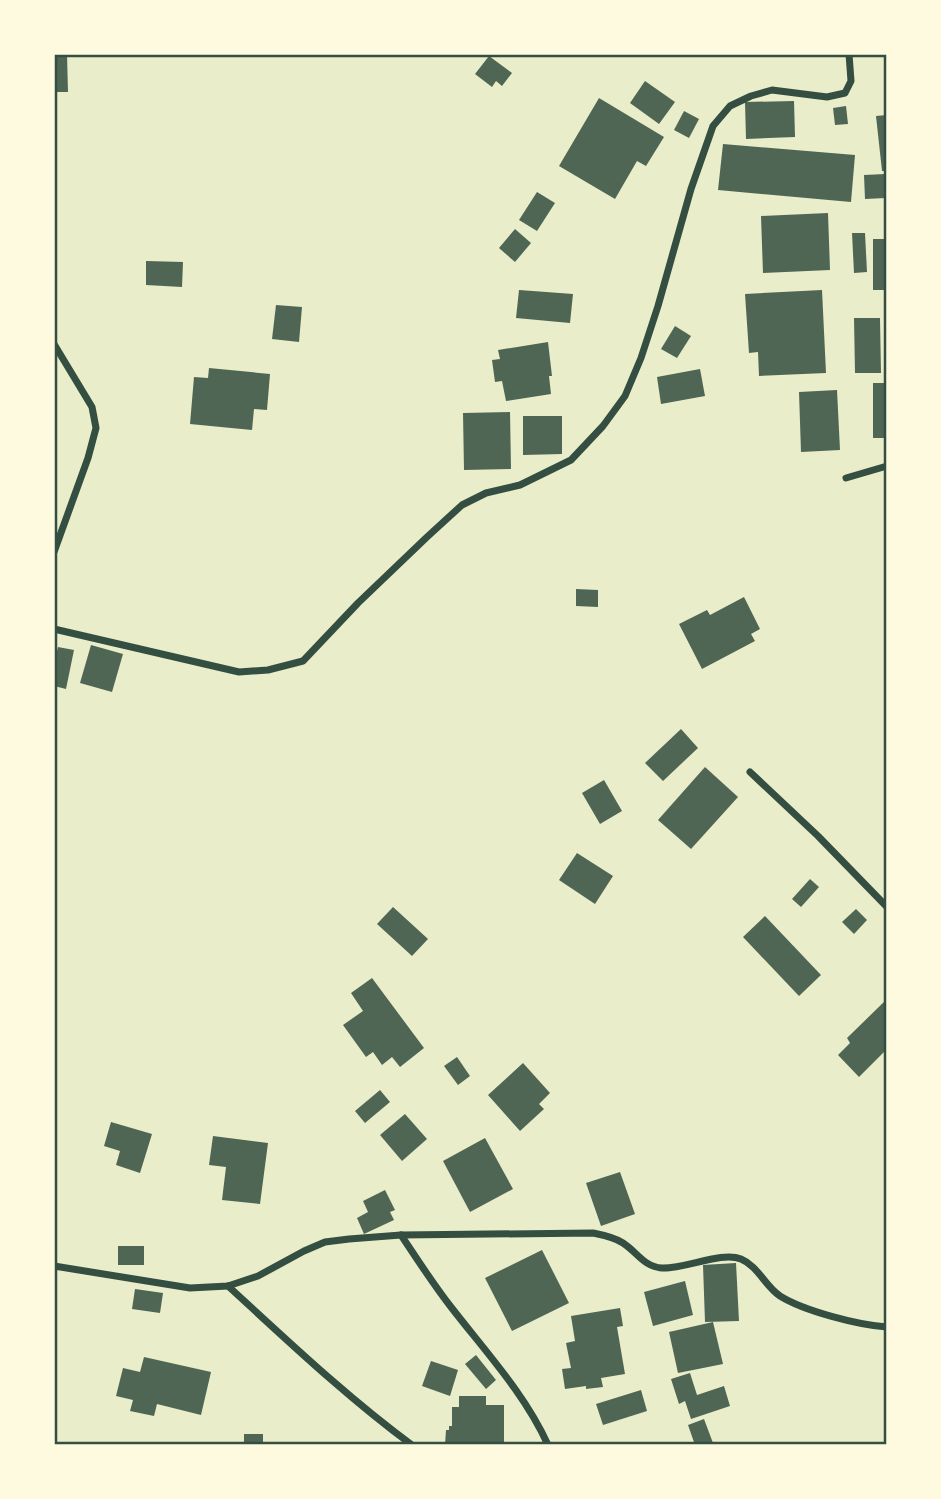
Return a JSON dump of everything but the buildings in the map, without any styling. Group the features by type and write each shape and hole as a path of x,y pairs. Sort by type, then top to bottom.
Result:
{"street":[{"path":"54,629 239,672 268,670 303,661 426,537 462,505 486,493 520,485 571,460 595,435 625,396 641,358 691,188 713,126 730,106 772,90 827,97 845,93 851,81 849,54"},
{"path":"54,344 92,407 96,428 54,552"},
{"path":"846,478 887,466"},
{"path":"750,772 818,836 887,907"},
{"path":"54,1266 190,1288 228,1286 258,1276 325,1242 349,1238 593,1233 623,1243 645,1263 661,1268 727,1257 738,1258 749,1263 778,1295 800,1306 886,1330"},
{"path":"401,1235 448,1304 494,1361 538,1423 548,1445"},
{"path":"228,1286 301,1353 412,1445"}]}
